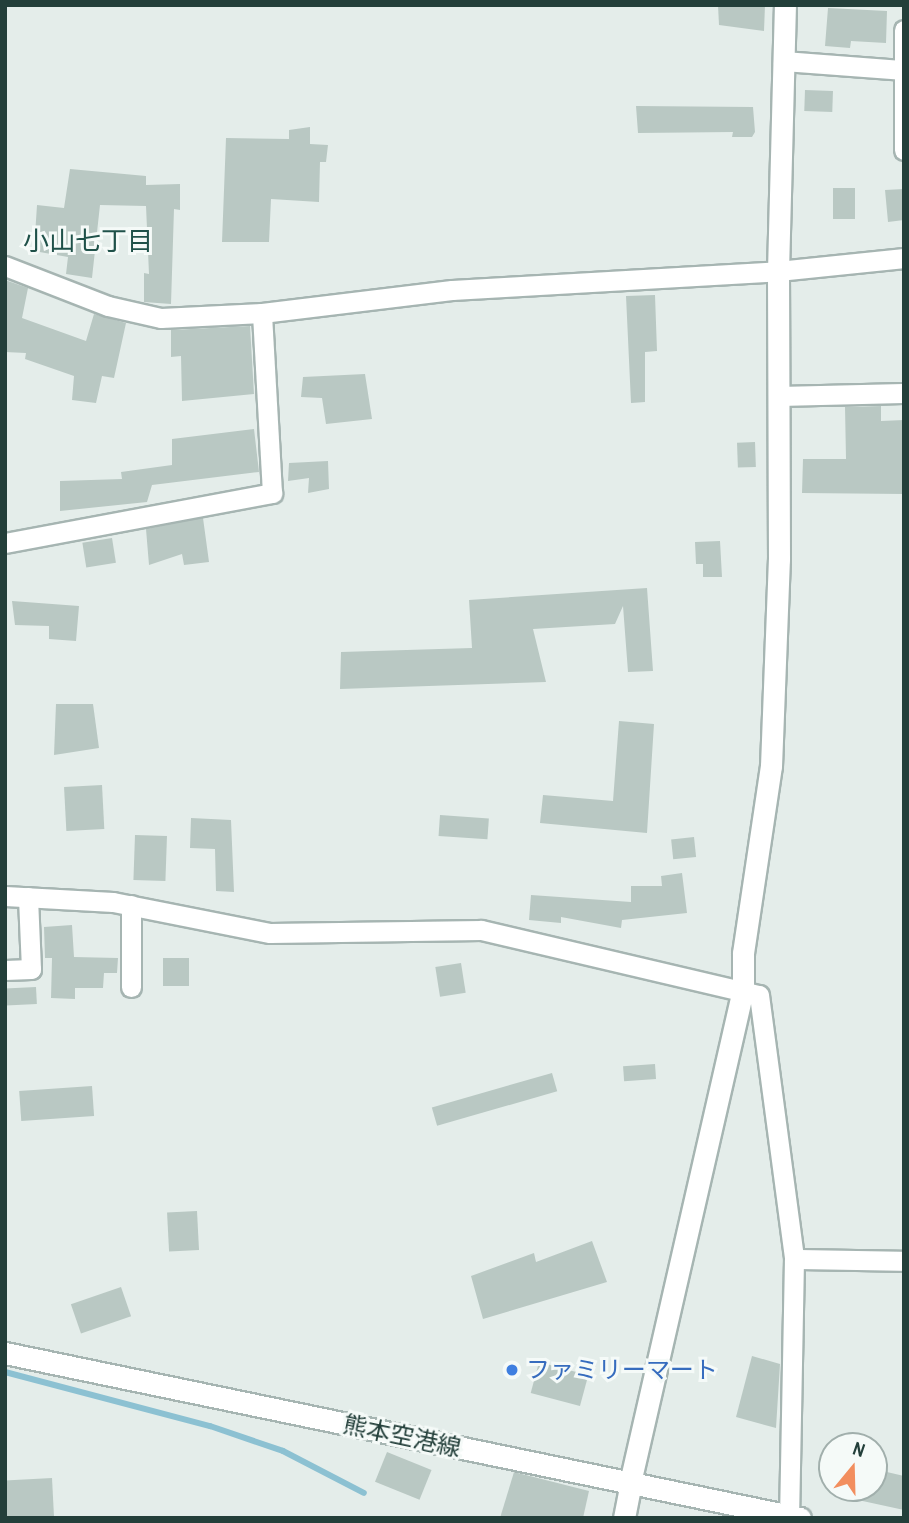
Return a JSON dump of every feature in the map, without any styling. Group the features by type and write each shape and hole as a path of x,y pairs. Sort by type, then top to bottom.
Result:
{"street":[{"path":"624,1518 743,989 743,953 771,766 779,559 778,271 785,5"},
{"path":"904,30 904,150"},
{"path":"783,61 902,70"},
{"path":"5,266 108,306 161,318 262,313 452,290 778,271 904,258"},
{"path":"5,543 272,493 262,313"},
{"path":"778,396 904,393"},
{"path":"5,896 131,905 270,933 481,930 743,989 759,995 794,1259 794,1516"},
{"path":"5,970 31,969 28,897"},
{"path":"131,905 131,987"},
{"path":"794,1259 904,1261"},
{"name":"熊本空港線","path":"5,1353 631,1478 794,1516"}],"building":[{"path":"718,5 765,5 764,31 719,25"},
{"path":"828,8 887,11 886,43 851,41 850,48 825,46"},
{"path":"805,90 833,91 832,112 804,111"},
{"path":"636,106 753,107 755,132 752,137 732,137 733,132 638,133"},
{"path":"310,127 310,144 328,145 326,162 320,162 319,202 271,199 269,242 222,242 226,138 289,139 289,130"},
{"path":"70,169 146,176 146,185 180,184 180,210 174,209 171,304 144,302 144,273 149,274 146,206 100,205 92,278 66,274 68,257 34,251 37,205 64,208"},
{"path":"833,188 855,188 855,219 833,219"},
{"path":"904,189 904,220 888,222 885,190"},
{"path":"5,280 28,288 22,318 86,341 94,314 126,323 114,378 102,376 96,403 72,400 74,376 25,359 26,353 5,352"},
{"path":"655,295 657,351 645,352 645,402 631,403 626,296"},
{"path":"250,326 254,394 182,401 181,356 171,357 171,330"},
{"path":"365,374 372,419 326,424 322,398 301,397 303,377"},
{"path":"881,406 881,421 904,420 904,494 802,493 803,459 846,459 845,407"},
{"path":"254,429 259,472 152,485 147,502 60,511 60,481 122,479 121,472 172,465 172,439"},
{"path":"755,442 756,467 738,468 737,443"},
{"path":"328,461 329,489 308,493 309,478 288,481 289,463"},
{"path":"203,518 209,562 184,565 182,554 149,565 146,529"},
{"path":"112,538 116,563 86,567 82,543"},
{"path":"720,541 722,577 703,577 703,564 696,564 695,542"},
{"path":"647,588 653,671 628,672 623,606 615,624 533,629 546,682 340,689 341,652 472,648 469,600"},
{"path":"12,601 79,606 76,641 49,639 49,626 15,625"},
{"path":"56,704 93,704 99,748 54,755"},
{"path":"619,721 654,724 647,833 540,823 543,795 613,801"},
{"path":"102,785 104,829 66,831 64,787"},
{"path":"440,815 489,818 487,839 439,836"},
{"path":"191,818 231,820 234,892 216,891 215,849 190,848"},
{"path":"135,835 167,836 165,881 133,880"},
{"path":"694,837 696,857 673,859 671,839"},
{"path":"682,873 687,913 622,920 621,928 561,917 561,923 529,920 531,895 631,902 631,886 662,886 661,876"},
{"path":"72,925 74,957 118,958 117,973 104,973 103,988 75,988 75,999 51,998 52,958 45,958 44,927"},
{"path":"163,958 189,958 189,986 163,986"},
{"path":"461,963 466,993 440,997 435,967"},
{"path":"36,987 37,1004 6,1006 5,989"},
{"path":"655,1064 656,1079 624,1081 623,1066"},
{"path":"552,1073 557,1091 437,1126 432,1107"},
{"path":"92,1086 94,1116 21,1121 19,1091"},
{"path":"197,1211 199,1250 169,1252 167,1213"},
{"path":"592,1241 607,1282 483,1319 471,1276 534,1253 536,1262"},
{"path":"121,1287 131,1316 81,1334 71,1304"},
{"path":"752,1356 780,1364 776,1428 736,1417"},
{"path":"539,1362 588,1375 580,1406 531,1393"},
{"path":"387,1452 432,1470 420,1500 375,1482"},
{"path":"514,1472 589,1491 583,1518 500,1518"},
{"path":"888,1472 904,1476 904,1510 867,1502 888,1502"},
{"path":"52,1478 54,1518 7,1518 5,1480"}],"waterway":[{"path":"5,1372 210,1426 283,1451 364,1493"}],"place":[{"name":"ファミリーマート","path":"512,1370"}],"district":[{"name":"小山七丁目","path":"88,241"}]}
